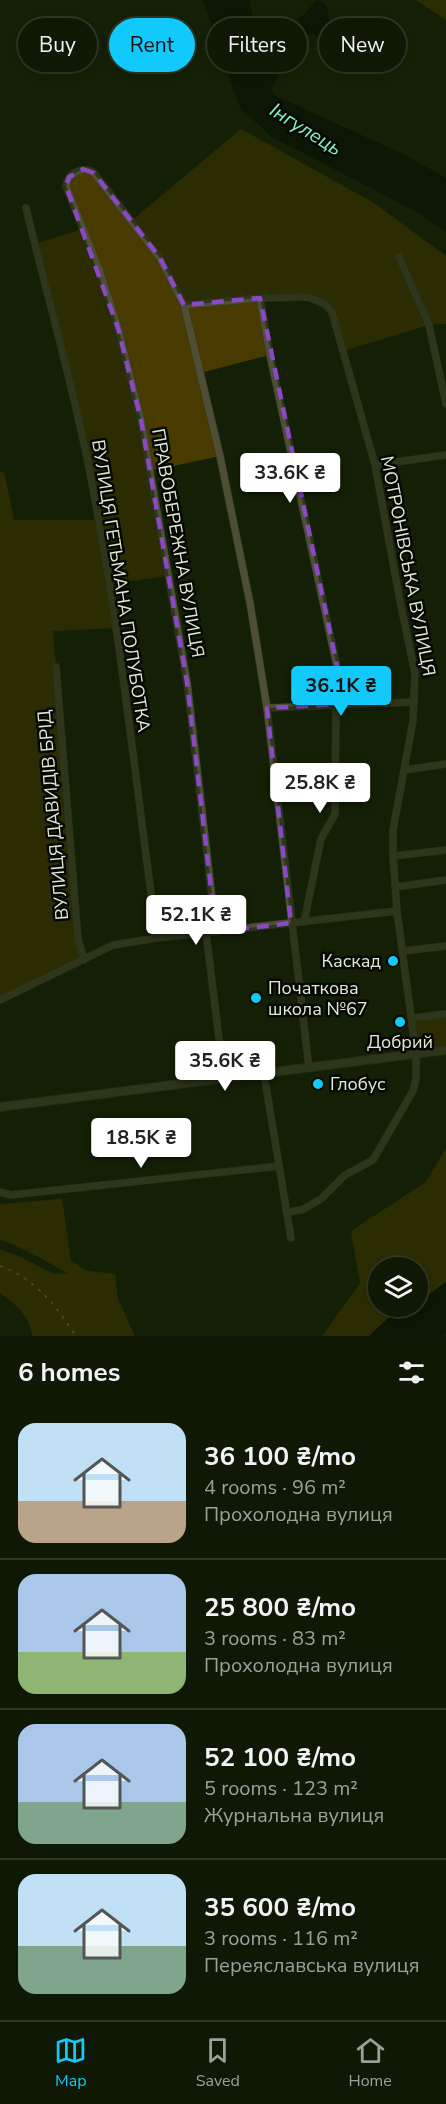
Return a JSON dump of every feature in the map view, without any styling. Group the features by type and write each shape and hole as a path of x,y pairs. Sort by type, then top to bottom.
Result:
{"street":[{"name":"ПРАВОБЕРЕЖНА ВУЛИЦЯ","path":"184,304 160,258 94,173 86,169 67,179 66,186 99,269 118,328 141,420 187,682 216,932"},
{"name":"ВУЛИЦЯ ГЕТЬМАНА ПОЛУБОТКА","path":"26,208 87,457 103,543 122,663 158,938"},
{"path":"399,257 426,318 446,404"},
{"name":"МОТРОНІВСЬКА ВУЛИЦЯ","path":"184,304 308,297 325,304 332,312 375,465 400,606 414,664 414,702 410,746 393,830 393,856 397,912 416,1054 416,1079 413,1090 373,1160 345,1175 321,1199 302,1210 287,1212"},
{"path":"260,298 345,704"},
{"path":"184,304 220,456 250,603 267,708 309,1068"},
{"path":"375,465 446,455"},
{"name":"ВУЛИЦЯ ДАВИДІВ БРІД","path":"56,667 78,939 84,960"},
{"path":"267,708 414,702"},
{"path":"304,922 321,839 335,814 336,705"},
{"path":"404,771 446,764"},
{"path":"393,856 446,850"},
{"path":"395,887 446,880"},
{"path":"0,1000 113,945 397,912"},
{"path":"206,933 224,1079"},
{"path":"403,951 446,946"},
{"path":"412,1018 446,1014"},
{"path":"0,1107 446,1050"},
{"path":"264,1074 291,1238"},
{"path":"0,1192 10,1195 279,1166"}],"highlighted area":[{"path":"83,169 94,173 160,258 184,305 260,298 345,704 267,708 291,923 216,932 187,682 141,420 118,328 66,186 69,177"}],"shaded area":[{"path":"416,0 446,0 446,20"},
{"path":"241,129 374,203 446,256 446,324 429,325 343,351 332,312 319,300 260,298 270,355 200,373 220,456 150,471 168,576 110,584 116,628 53,631 78,939 84,960 0,1000 0,472 4,471 14,520 99,520 35,244 82,229 68,196 69,177 89,169 131,221"},
{"path":"446,1014 446,1050 416,1054 412,1019"},
{"path":"446,1148 446,1282 428,1295 428,1257 368,1257 368,1317 391,1317 369,1336 322,1336 360,1283 351,1231 426,1182"},
{"path":"62,1199 71,1261 88,1271 115,1274 118,1299 135,1336 32,1336 29,1322 16,1306 0,1293 0,1249 54,1274 68,1273 0,1239 0,1204"}],"water":[{"path":"203,0 249,0 253,18 209,18"},
{"path":"317,0 325,4 328,13 329,18 319,18 319,36 307,33 307,18 297,18 307,12"},
{"name":"Інгулець","path":"228,72 275,72 278,76 271,88 274,95 405,155 446,178 446,232 417,212 272,137 240,108"},
{"path":"446,1282 446,1333 442,1336 369,1336 390,1317 428,1317 428,1295"}],"railway":[{"path":"0,1266 35,1286 53,1304 76,1336"}],"place":[{"name":"Каскад","path":"393,961"},
{"name":"Початкова школа №67","path":"256,998"},
{"name":"Добрий","path":"400,1022"},
{"name":"Глобус","path":"318,1084"}]}
